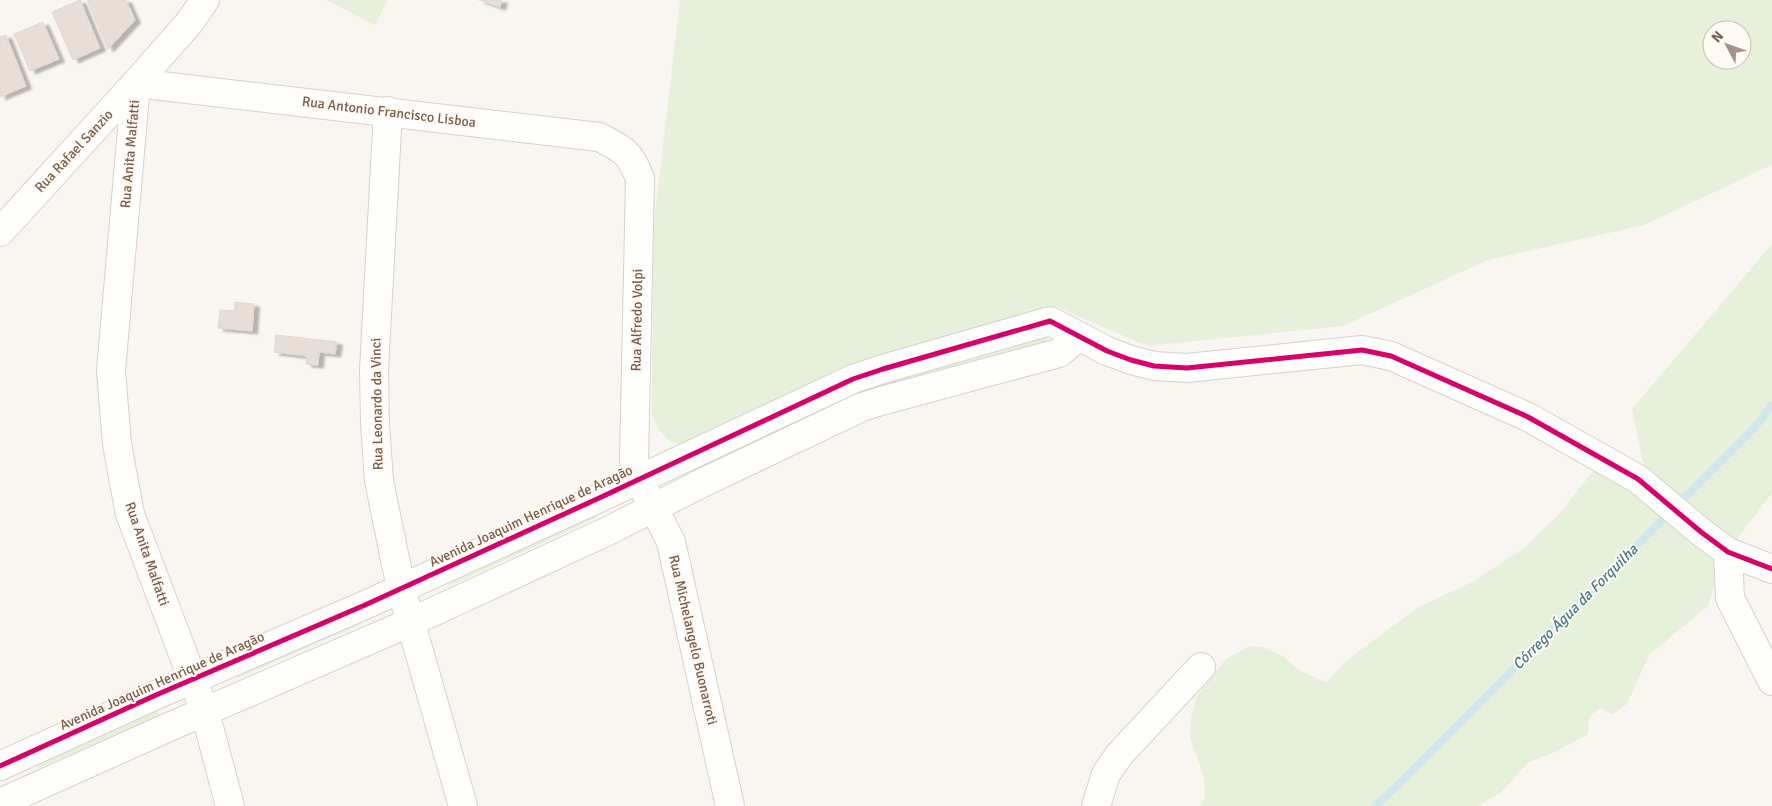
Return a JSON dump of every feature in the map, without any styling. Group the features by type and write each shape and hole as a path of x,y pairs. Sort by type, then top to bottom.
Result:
{"street":[{"name":"Rua Rafael Sanzio","path":"0,232 136,84 189,23 205,0"},
{"name":"Rua Antonio Francisco Lisboa","path":"136,84 388,111 599,137 618,146 634,161"},
{"name":"Rua Anita Malfatti","path":"136,84 112,371 116,444 130,514 205,712 230,806"},
{"name":"Rua Leonardo da Vinci","path":"388,111 374,370 379,482 402,588 463,806"},
{"name":"Rua Alfredo Volpi","path":"634,161 640,179 634,460 639,479"},
{"name":"Avenida Joaquim Henrique de Aragão","path":"0,766 402,588 853,379 883,368 1050,321 1078,337 1131,360 1154,366 1187,368 1362,350 1392,356 1528,416 1638,479 1728,552 1772,569"},
{"path":"0,803 411,622 610,530 653,507 862,407 881,400 1059,353 1078,337"},
{"path":"853,379 862,407"},
{"name":"Rua Michelangelo Buonarroti","path":"639,479 671,542 730,806"},
{"path":"1728,552 1730,598 1772,681"},
{"path":"1096,806 1106,774 1119,755 1201,666"}],"green space":[{"path":"327,0 388,0 375,25"},
{"path":"680,0 1772,0 1772,165 1644,225 1488,260 1343,326 1147,346 1057,307 921,348 689,447 670,441 665,437 652,415 653,231"},
{"path":"1772,244 1772,493 1728,551 1644,467 1632,409"},
{"path":"1045,334 1048,343 961,364 872,390 870,381"},
{"path":"840,396 844,404 701,467 697,460"},
{"path":"1595,469 1632,490 1722,551 1717,577 1708,606 1649,655 1627,704 1612,715 1600,708 1589,717 1588,734 1555,752 1529,762 1500,793 1477,806 1200,806 1205,797 1204,777 1190,738 1191,718 1197,696 1225,660 1249,646 1262,647 1283,656 1300,671 1326,682 1347,660 1417,608 1474,581 1524,548 1558,515"},
{"path":"594,514 596,518 449,586 447,582"},
{"path":"357,615 361,624 238,678 235,670"},
{"path":"157,707 160,716 39,768 35,760"}],"building":[{"path":"80,0 100,48 73,60 52,12"},
{"path":"87,0 126,0 135,20 108,49"},
{"path":"479,0 502,0 500,7"},
{"path":"43,22 59,59 30,71 14,34"},
{"path":"6,35 26,86 0,97 0,37"},
{"path":"235,302 254,304 252,331 218,328 220,310 234,311"},
{"path":"276,335 337,342 335,354 319,352 318,365 306,364 307,356 274,352"}],"waterway":[{"name":"Córrego Água da Forquilha","path":"1677,505 1754,428 1772,405"},
{"name":"Córrego Água da Forquilha","path":"1375,806 1669,513"}],"cycle path":[{"path":"0,766 156,695 365,605 853,379 1050,321 1107,351 1154,366 1187,368 1362,350 1391,356 1528,417 1638,479 1728,552 1772,569"}]}
